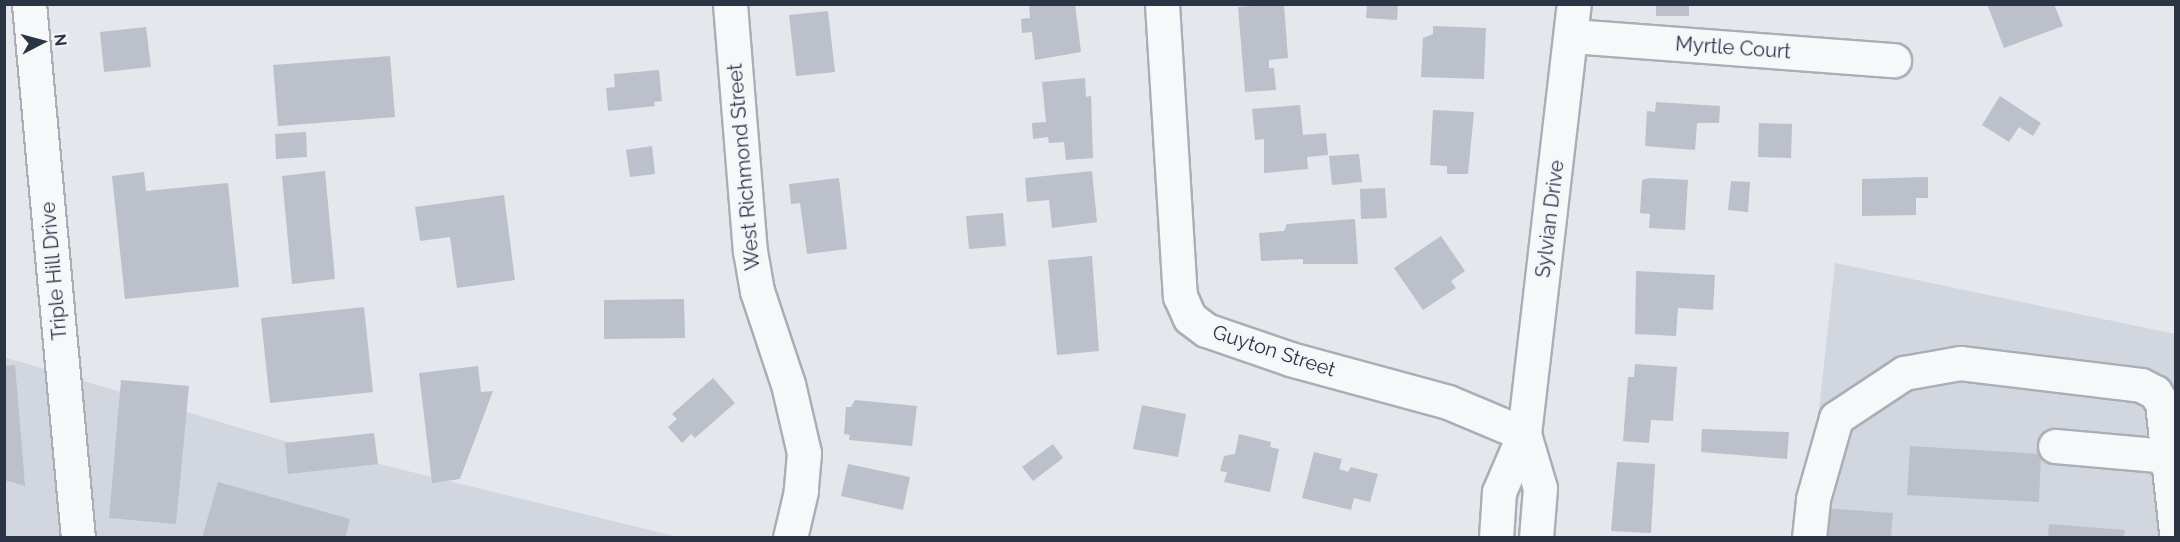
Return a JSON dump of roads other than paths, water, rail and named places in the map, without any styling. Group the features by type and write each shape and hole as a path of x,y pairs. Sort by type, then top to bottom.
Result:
{"street":[{"name":"Triple Hill Drive","path":"28,4 78,537"},
{"name":"West Richmond Street","path":"730,4 750,251 757,291 788,384 804,453 801,491 790,537"},
{"name":"Guyton Street","path":"1162,4 1180,296 1190,318 1206,330 1290,359 1448,402 1524,434"},
{"name":"Sylvian Drive","path":"1496,537 1499,492 1524,434 1573,20"},
{"name":"Myrtle Court","path":"1573,20 1894,60"},
{"path":"1809,537 1813,499 1836,418 1855,402 1904,373 1960,363 2141,385 2155,392 2162,403 2175,531"},
{"name":"Sylvian Drive","path":"1524,434 1540,488 1536,537"},
{"path":"2055,446 2167,456"}]}
